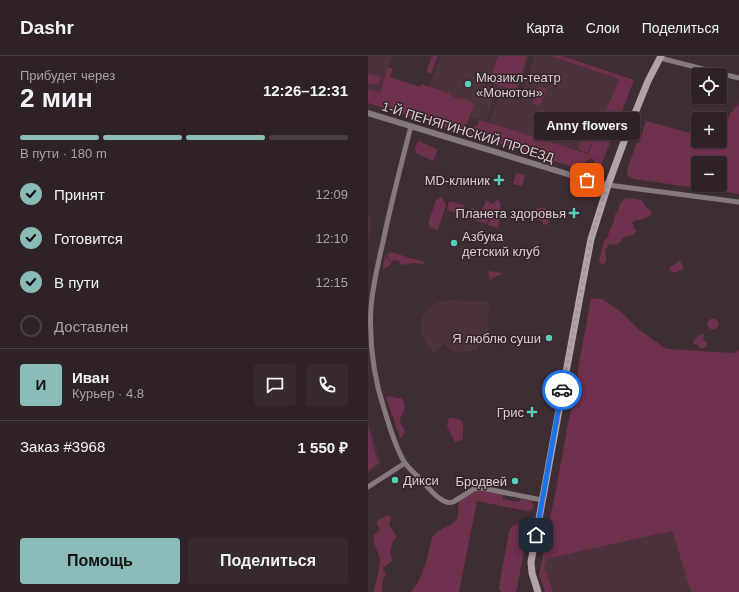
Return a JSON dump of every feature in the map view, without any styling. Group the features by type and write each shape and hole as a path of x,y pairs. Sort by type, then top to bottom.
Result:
{"main road":[{"path":"538,592 532,573 531,562 591,239 608,185 639,103 660,57"}],"street":[{"path":"660,57 739,78"},
{"name":"1-Й ПЕНЯГИНСКИЙ ПРОЕЗД","path":"368,113 587,180 608,185"},
{"path":"411,126 389,214 378,265 371,309 372,354 377,384 389,427 405,463 446,503 453,502 474,489 482,488 542,500"},
{"path":"608,185 739,202"},
{"path":"368,487 405,463"}],"shaded area":[{"path":"368,56 392,56 380,92 368,89"},
{"path":"432,56 438,56 431,74 426,72"},
{"path":"440,56 529,56 516,98 496,92 486,122 423,104"},
{"path":"498,56 527,56 516,91 489,82"},
{"path":"534,56 551,56 619,79 588,154 489,123 499,95 520,101"},
{"path":"551,56 562,56 634,80 599,171 597,171 595,167 597,166 592,158 585,162 590,170 592,169 595,174 469,134 472,127 478,124 479,120 588,154 619,79"},
{"path":"388,67 393,69 390,77 420,87 421,84 449,93 449,95 459,99 461,98 472,102 474,106 463,133 368,103 368,89 380,92"},
{"path":"368,74 381,77 378,85 368,83"},
{"path":"539,86 546,89 540,106 532,103"},
{"path":"739,103 739,194 725,192 727,192 727,156 691,156 691,187 634,179 627,175 636,144 639,142 646,121 691,133 691,148 727,148 727,120"},
{"path":"585,130 595,134 587,153 578,149"},
{"path":"419,141 438,150 433,161 416,153 415,148"},
{"path":"516,173 525,175 522,186 513,184"},
{"path":"442,197 446,205 438,230 429,226 429,221 435,201"},
{"path":"625,198 642,201 652,213 632,223 634,225 633,228 637,230 633,235 624,237 618,244 612,245 610,243 605,251 606,261 604,264 600,263 599,261 604,241 608,237 620,204"},
{"path":"498,200 500,203 501,215 498,228 488,225 491,210 487,224 467,218 471,208 482,211 486,201 493,204"},
{"path":"449,201 464,205 462,214 447,210"},
{"path":"537,208 544,208 547,210 549,214 548,225 543,224 543,221 538,220"},
{"path":"368,215 372,217 368,242"},
{"path":"391,252 424,262 423,264 413,263 401,265 397,260 391,262 386,253 389,254"},
{"path":"385,255 391,263 383,269"},
{"path":"680,261 684,268 675,273 671,271 669,268"},
{"path":"488,271 502,273 502,274 489,280"},
{"path":"591,298 602,299 620,311 638,329 667,349 734,353 739,350 739,592 691,592 672,531 546,559 544,567 553,592 545,592 539,575"},
{"path":"448,300 489,302 488,336 476,350 456,353 444,344 434,353 425,342 420,327 423,315 436,303"},
{"path":"713,318 717,320 719,324 717,328 713,330 709,328 707,324 709,320"},
{"path":"704,334 703,340 707,343 707,346 702,349 698,345 693,344 697,337"},
{"path":"390,396 401,398 403,400 405,408 400,419 400,423 405,430 402,437 400,437 386,398"},
{"path":"449,417 461,420 463,424 463,439 455,442 447,427"},
{"path":"368,422 381,463 368,473"},
{"path":"368,428 378,463 368,471"},
{"path":"477,491 503,495 503,499 519,502 520,499 531,501 533,508 526,511 477,501 459,592 411,592 422,573 427,560 432,538 438,532 455,521 458,515 459,501"},
{"path":"386,516 390,516 391,519 389,524 397,538 393,540 390,554 393,559 390,563 383,567 386,575 382,583 383,592 374,592 380,560 374,541 374,535 380,530 377,521"},
{"path":"518,524 524,526 527,534 517,589 515,592 501,592 499,587 509,531 512,526"},
{"path":"672,531 691,592 553,592 544,567 545,559"}],"way so far":[{"path":"562,390 591,239 608,185 587,180"}],"place":[{"name":"Мюзикл-театр «Монотон»","path":"468,84"},
{"name":"MD-клиник","path":"499,180"},
{"name":"Anny flowers","path":"587,180"},
{"name":"Планета здоровья","path":"574,213"},
{"name":"Азбука детский клуб","path":"454,243"},
{"name":"Я люблю суши","path":"549,338"},
{"name":"Грис","path":"532,412"},
{"name":"Дикси","path":"395,480"},
{"name":"Бродвей","path":"515,481"}],"route":[{"path":"536,535 562,390"}]}
